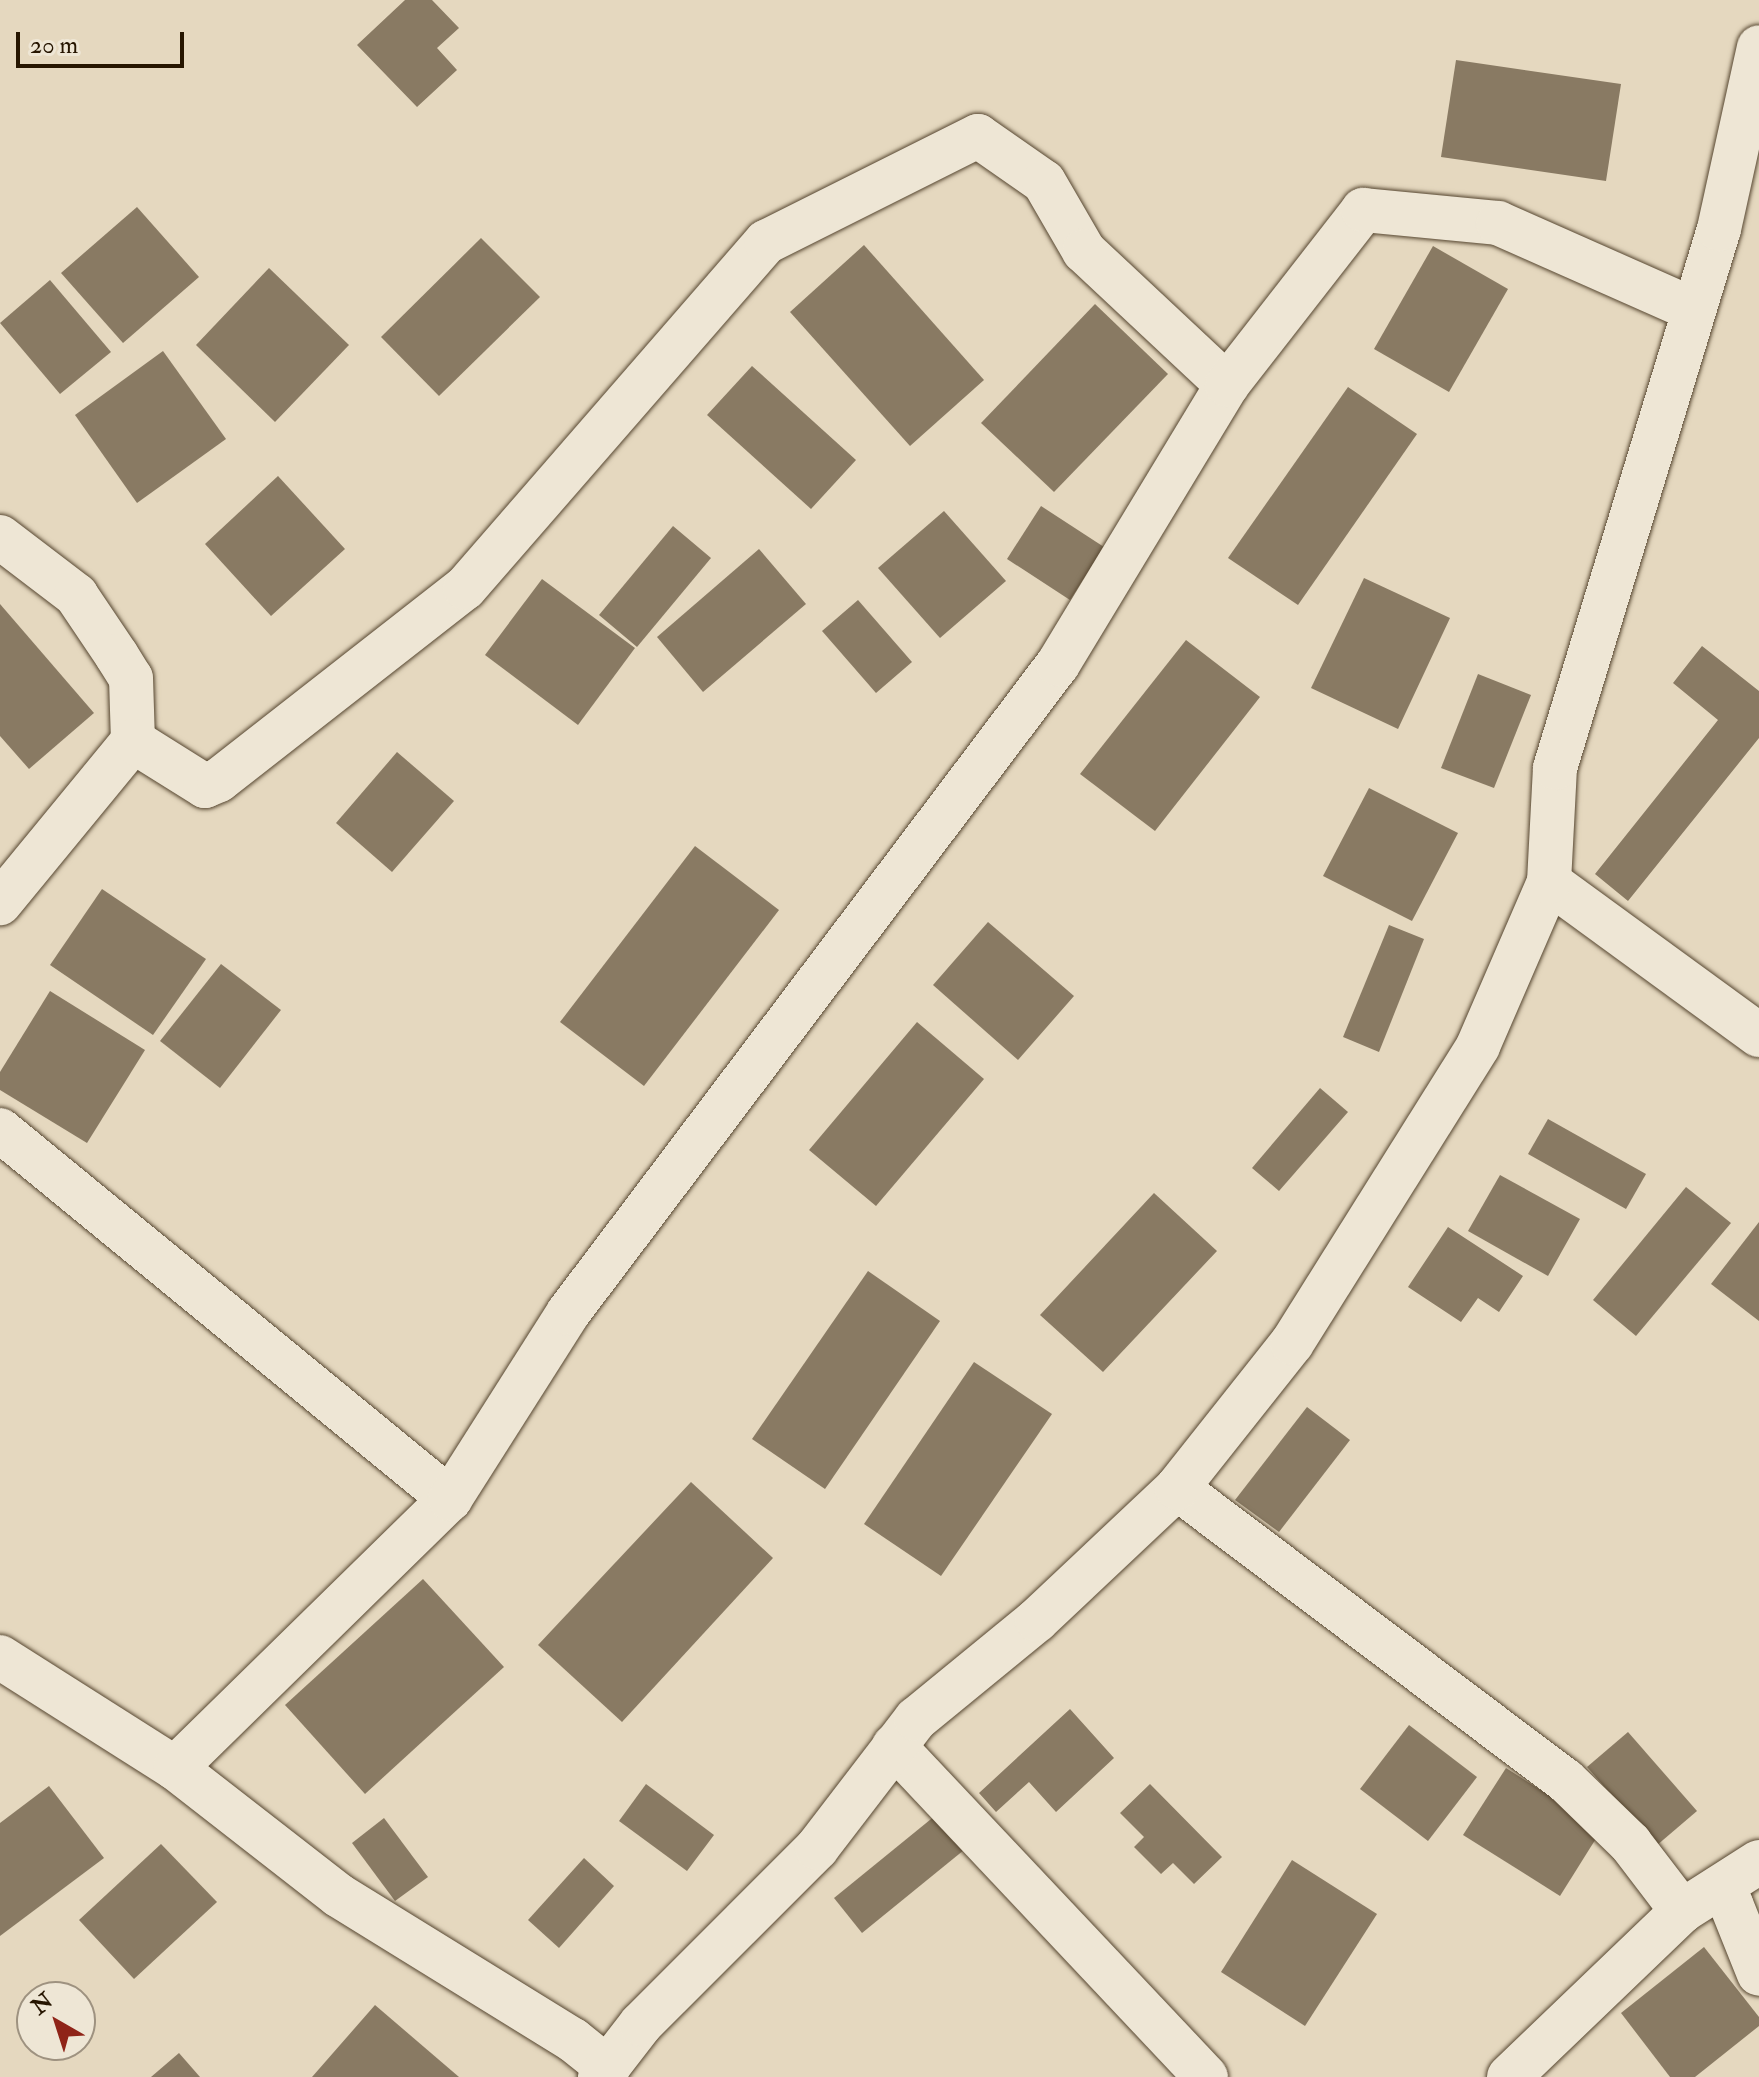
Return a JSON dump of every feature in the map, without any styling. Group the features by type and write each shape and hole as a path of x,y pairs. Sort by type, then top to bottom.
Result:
{"street":[{"path":"0,1657 175,1768 338,1895 573,2040 604,2073 641,2024 817,1848 916,1719 1037,1620 1177,1488 1292,1343 1369,1227 1478,1046 1549,882 1555,768 1719,229 1759,47"},
{"path":"133,741 205,786 219,780 465,588 766,242 978,136 1044,182 1084,251 1227,385"},
{"path":"175,1768 450,1499 568,1313 1058,664 1227,385 1363,210 1498,223 1694,310"},
{"path":"0,537 76,595 117,656 131,678 133,741 0,903"},
{"path":"1549,882 1759,1035"},
{"path":"0,1130 450,1499"},
{"path":"1177,1488 1565,1780 1630,1843 1682,1911"},
{"path":"894,1746 1206,2077"},
{"path":"1509,2077 1682,1911 1759,1862"},
{"path":"1719,1888 1731,1904 1759,1974"}],"building":[{"path":"405,0 432,0 459,28 437,48 457,70 417,107 357,45"},
{"path":"1456,60 1621,84 1606,181 1441,157"},
{"path":"137,207 199,277 123,343 61,273"},
{"path":"481,238 540,297 439,396 381,337"},
{"path":"864,245 984,380 910,446 790,312"},
{"path":"1433,246 1508,289 1449,392 1374,349"},
{"path":"269,268 349,345 275,422 196,345"},
{"path":"50,280 111,352 60,394 0,323"},
{"path":"1095,304 1168,374 1054,492 981,423"},
{"path":"163,351 226,439 137,503 75,415"},
{"path":"752,366 856,460 811,509 707,415"},
{"path":"1348,387 1417,434 1298,605 1228,558"},
{"path":"278,476 345,549 271,616 205,544"},
{"path":"1041,506 1104,547 1070,600 1007,559"},
{"path":"944,511 1006,581 940,638 878,568"},
{"path":"673,526 711,558 637,647 599,615"},
{"path":"759,549 806,604 703,692 657,637"},
{"path":"1364,578 1450,618 1398,729 1311,688"},
{"path":"542,579 635,648 578,725 485,655"},
{"path":"858,600 912,662 876,693 822,631"},
{"path":"0,604 94,713 29,769 0,736"},
{"path":"1186,640 1260,697 1155,831 1080,774"},
{"path":"1702,646 1759,691 1759,738 1628,901 1595,874 1718,720 1673,683"},
{"path":"1478,674 1531,695 1494,788 1441,768"},
{"path":"397,752 454,801 392,872 336,823"},
{"path":"1369,788 1458,833 1412,921 1323,876"},
{"path":"695,846 779,910 644,1086 560,1022"},
{"path":"102,889 206,959 153,1035 50,965"},
{"path":"988,922 1074,996 1018,1060 933,985"},
{"path":"1389,925 1424,939 1379,1052 1343,1037"},
{"path":"221,964 281,1010 220,1088 160,1041"},
{"path":"50,991 145,1050 87,1143 0,1090 0,1072"},
{"path":"917,1022 984,1079 876,1206 809,1150"},
{"path":"1320,1088 1348,1112 1279,1191 1252,1168"},
{"path":"1548,1119 1646,1174 1626,1209 1528,1154"},
{"path":"1500,1175 1580,1219 1548,1276 1468,1231"},
{"path":"1686,1187 1731,1223 1636,1336 1593,1300"},
{"path":"1154,1193 1217,1251 1103,1372 1040,1315"},
{"path":"1759,1222 1759,1321 1711,1284"},
{"path":"1448,1227 1523,1276 1499,1312 1478,1298 1461,1322 1408,1287"},
{"path":"868,1271 940,1321 825,1489 752,1439"},
{"path":"974,1362 1052,1414 941,1576 864,1524"},
{"path":"1307,1407 1350,1440 1279,1532 1235,1500"},
{"path":"691,1482 773,1558 622,1722 538,1645"},
{"path":"423,1579 504,1667 365,1794 285,1705"},
{"path":"1070,1709 1114,1758 1056,1812 1029,1782 996,1812 979,1793"},
{"path":"1409,1725 1477,1777 1428,1841 1360,1789"},
{"path":"1628,1732 1697,1811 1656,1846 1587,1767"},
{"path":"1506,1768 1602,1829 1560,1896 1463,1835"},
{"path":"646,1784 714,1835 687,1871 619,1821"},
{"path":"1150,1784 1222,1857 1194,1884 1173,1863 1161,1874 1134,1847 1144,1837 1120,1813"},
{"path":"49,1786 104,1858 0,1936 0,1823"},
{"path":"936,1815 964,1850 862,1933 834,1898"},
{"path":"384,1818 428,1877 395,1901 352,1843"},
{"path":"161,1844 217,1902 134,1979 79,1920"},
{"path":"584,1858 614,1886 559,1948 528,1920"},
{"path":"1292,1860 1377,1914 1305,2026 1221,1972"},
{"path":"1704,1947 1759,2017 1759,2026 1695,2077 1670,2077 1621,2013"},
{"path":"375,2005 459,2077 312,2077"},
{"path":"179,2053 200,2077 151,2077"}]}
